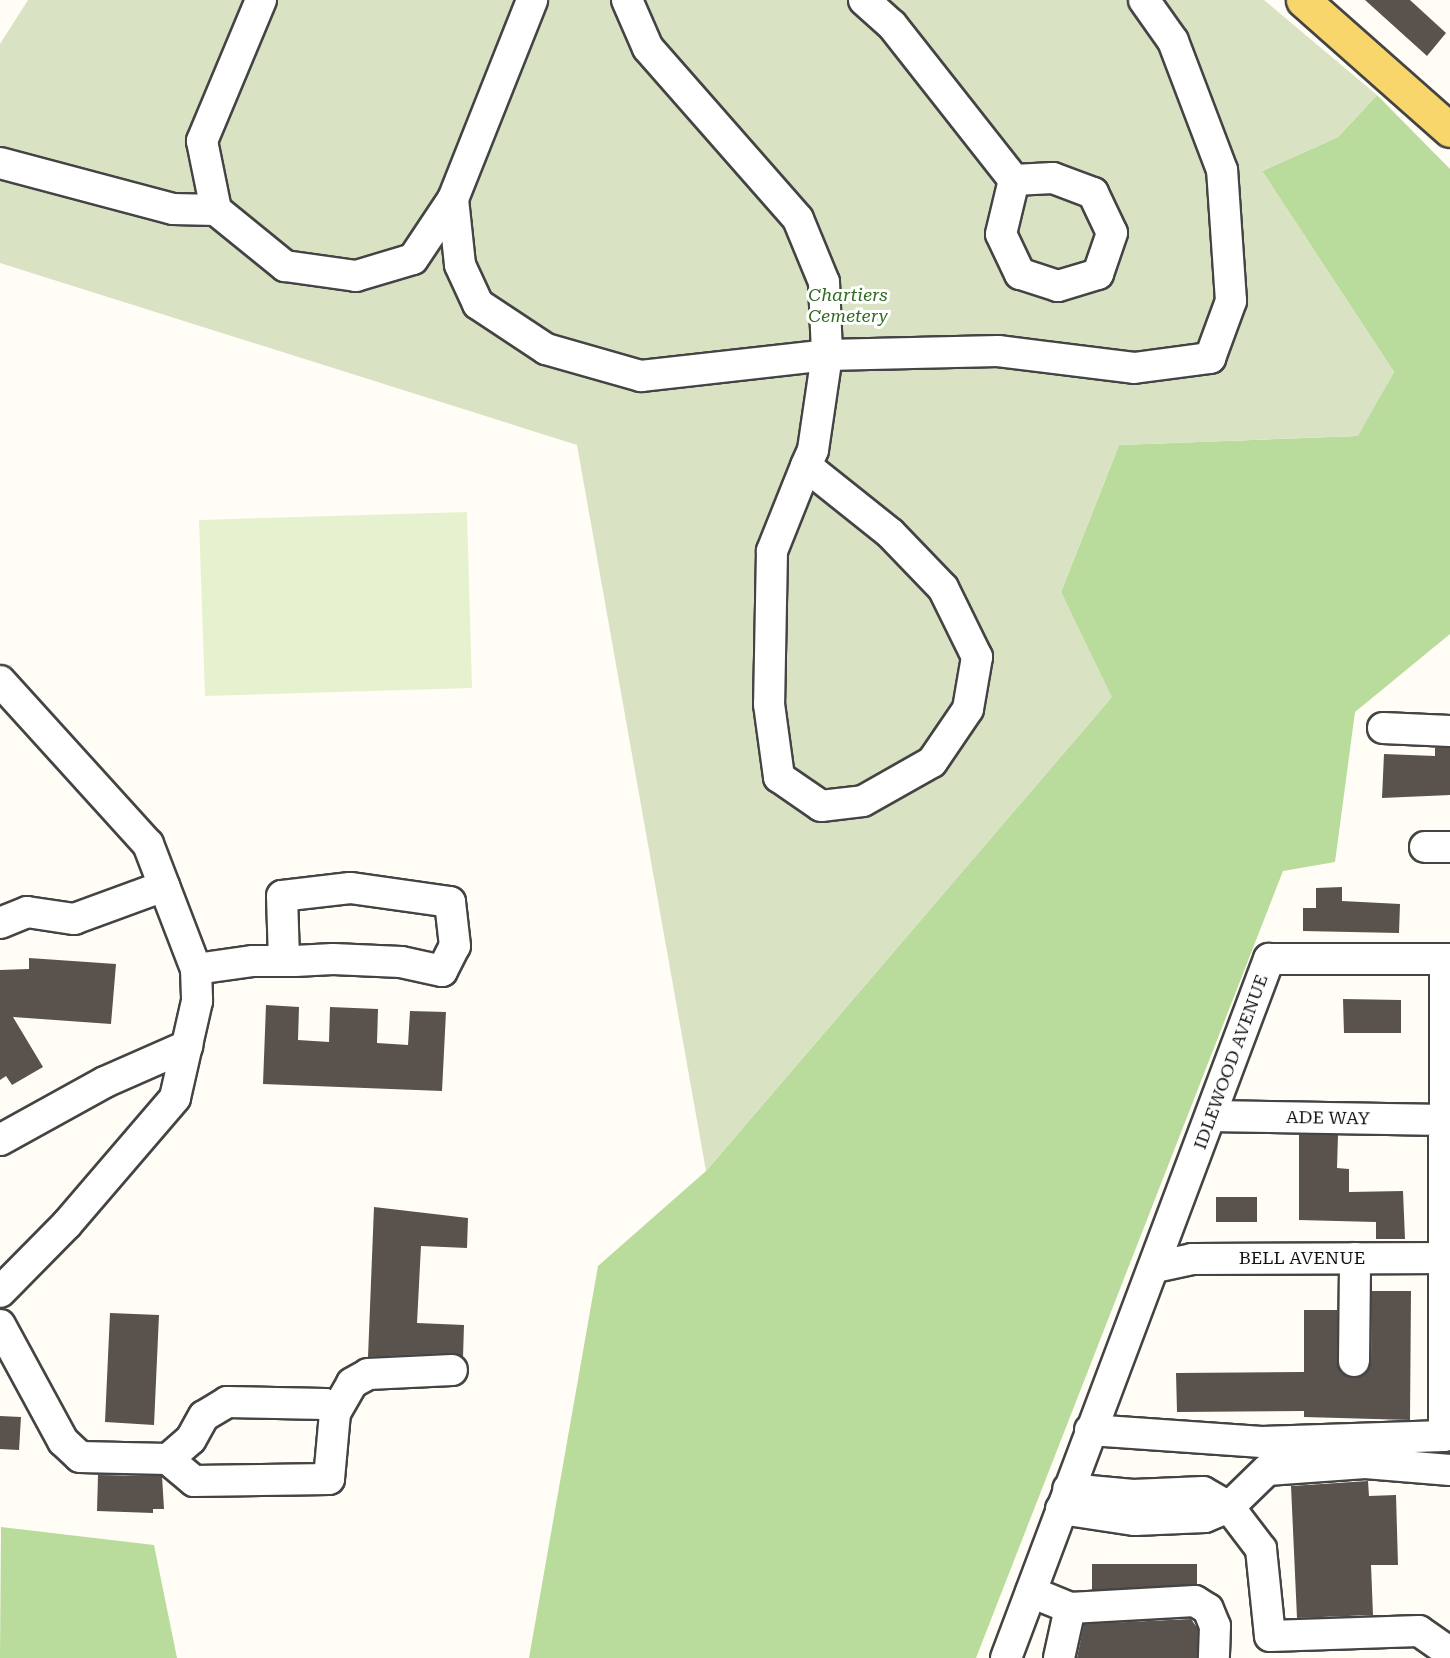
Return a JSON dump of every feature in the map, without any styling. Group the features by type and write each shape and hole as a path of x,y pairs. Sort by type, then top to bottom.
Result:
{"main road":[{"path":"1303,0 1450,130"}],"street":[{"path":"216,210 202,141 261,0"},
{"path":"413,259 453,199 532,0"},
{"path":"627,0 648,48 798,219 824,282 827,355 806,466 772,551 769,704 779,777 821,806 863,801 932,762 968,709 977,657 943,588 890,533 806,466"},
{"path":"864,0 892,25 1014,180"},
{"path":"453,199 460,265 478,304 546,350 641,376 827,355 998,351 1134,368 1210,358 1231,301 1222,170 1173,41 1144,0"},
{"path":"0,163 173,209 216,210 285,266 356,276 413,259 460,265"},
{"path":"0,681 148,844 196,969 197,1001 170,1105 67,1224 0,1292"},
{"path":"1383,728 1450,731"},
{"path":"0,923 27,912 74,919 164,886"},
{"path":"196,969 284,961 401,962 442,971 455,946 450,902 350,888 282,896 284,961"},
{"name":"IDLEWOOD AVENUE","path":"1006,1658 1269,959 1448,959"},
{"path":"1090,1430 1262,1442 1444,1436 1448,1258 1445,1120 1448,959"},
{"path":"0,1140 105,1082 187,1046"},
{"name":"ADE WAY","path":"1211,1116 1445,1120"},
{"path":"1354,1361 1355,1258"},
{"name":"BELL AVENUE","path":"1155,1267 1192,1259 1448,1258"},
{"path":"0,1325 63,1441 80,1457 168,1460 194,1481 329,1479 335,1413 352,1383 368,1374 452,1370"},
{"path":"168,1460 191,1439 204,1416 227,1402 325,1404 335,1413"},
{"path":"1229,1507 1267,1470 1365,1463 1450,1470"},
{"path":"1065,1499 1203,1492 1229,1507 1261,1549 1270,1636 1419,1631 1450,1653"},
{"path":"1030,1592 1070,1608 1195,1601 1208,1609 1215,1626 1214,1658"},
{"path":"1059,1658 1070,1608"}],"green space":[{"name":"Chartiers Cemetery","path":"28,0 1264,0 1377,95 1338,137 1262,171 1394,372 1358,436 1119,445 1061,592 1112,697 706,1171 577,445 0,263 0,44"},
{"path":"1377,95 1450,169 1450,634 1355,712 1335,862 1283,871 976,1658 529,1658 598,1266 706,1171 1111,698 1061,592 1119,445 1357,436 1394,372 1262,171 1338,137"},
{"path":"467,512 472,688 205,696 199,520"},
{"path":"1,1527 154,1545 177,1658 0,1658"}],"building":[{"path":"1365,0 1410,0 1446,33 1427,56"},
{"path":"1435,748 1450,748 1450,795 1382,798 1384,754 1435,756"},
{"path":"1342,887 1342,901 1400,904 1399,933 1303,931 1303,908 1316,908 1316,888"},
{"path":"29,958 116,964 111,1024 13,1017 43,1067 12,1085 6,1076 0,1080 0,970 29,969"},
{"path":"1343,999 1401,1000 1401,1033 1344,1033"},
{"path":"266,1005 299,1007 298,1040 329,1042 330,1007 378,1009 377,1043 408,1045 410,1011 446,1012 442,1091 263,1084"},
{"path":"1299,1135 1338,1135 1337,1168 1349,1169 1349,1192 1403,1191 1405,1239 1376,1239 1376,1222 1299,1220"},
{"path":"1216,1197 1257,1197 1257,1222 1216,1222"},
{"path":"374,1207 468,1218 467,1248 421,1246 417,1323 464,1325 463,1357 451,1353 368,1357"},
{"path":"1372,1291 1411,1291 1410,1420 1304,1417 1304,1411 1177,1412 1176,1373 1304,1372 1304,1310 1337,1310 1339,1369 1353,1378 1363,1376 1371,1361"},
{"path":"110,1313 159,1315 154,1425 105,1422"},
{"path":"0,1416 21,1417 19,1450 0,1449"},
{"path":"98,1475 162,1476 164,1509 153,1509 153,1513 97,1511"},
{"path":"1368,1481 1369,1496 1396,1495 1398,1565 1371,1565 1373,1615 1297,1618 1291,1486"},
{"path":"1092,1564 1197,1564 1197,1585 1092,1590"},
{"path":"1191,1619 1198,1629 1197,1658 1077,1658 1084,1624"}]}
